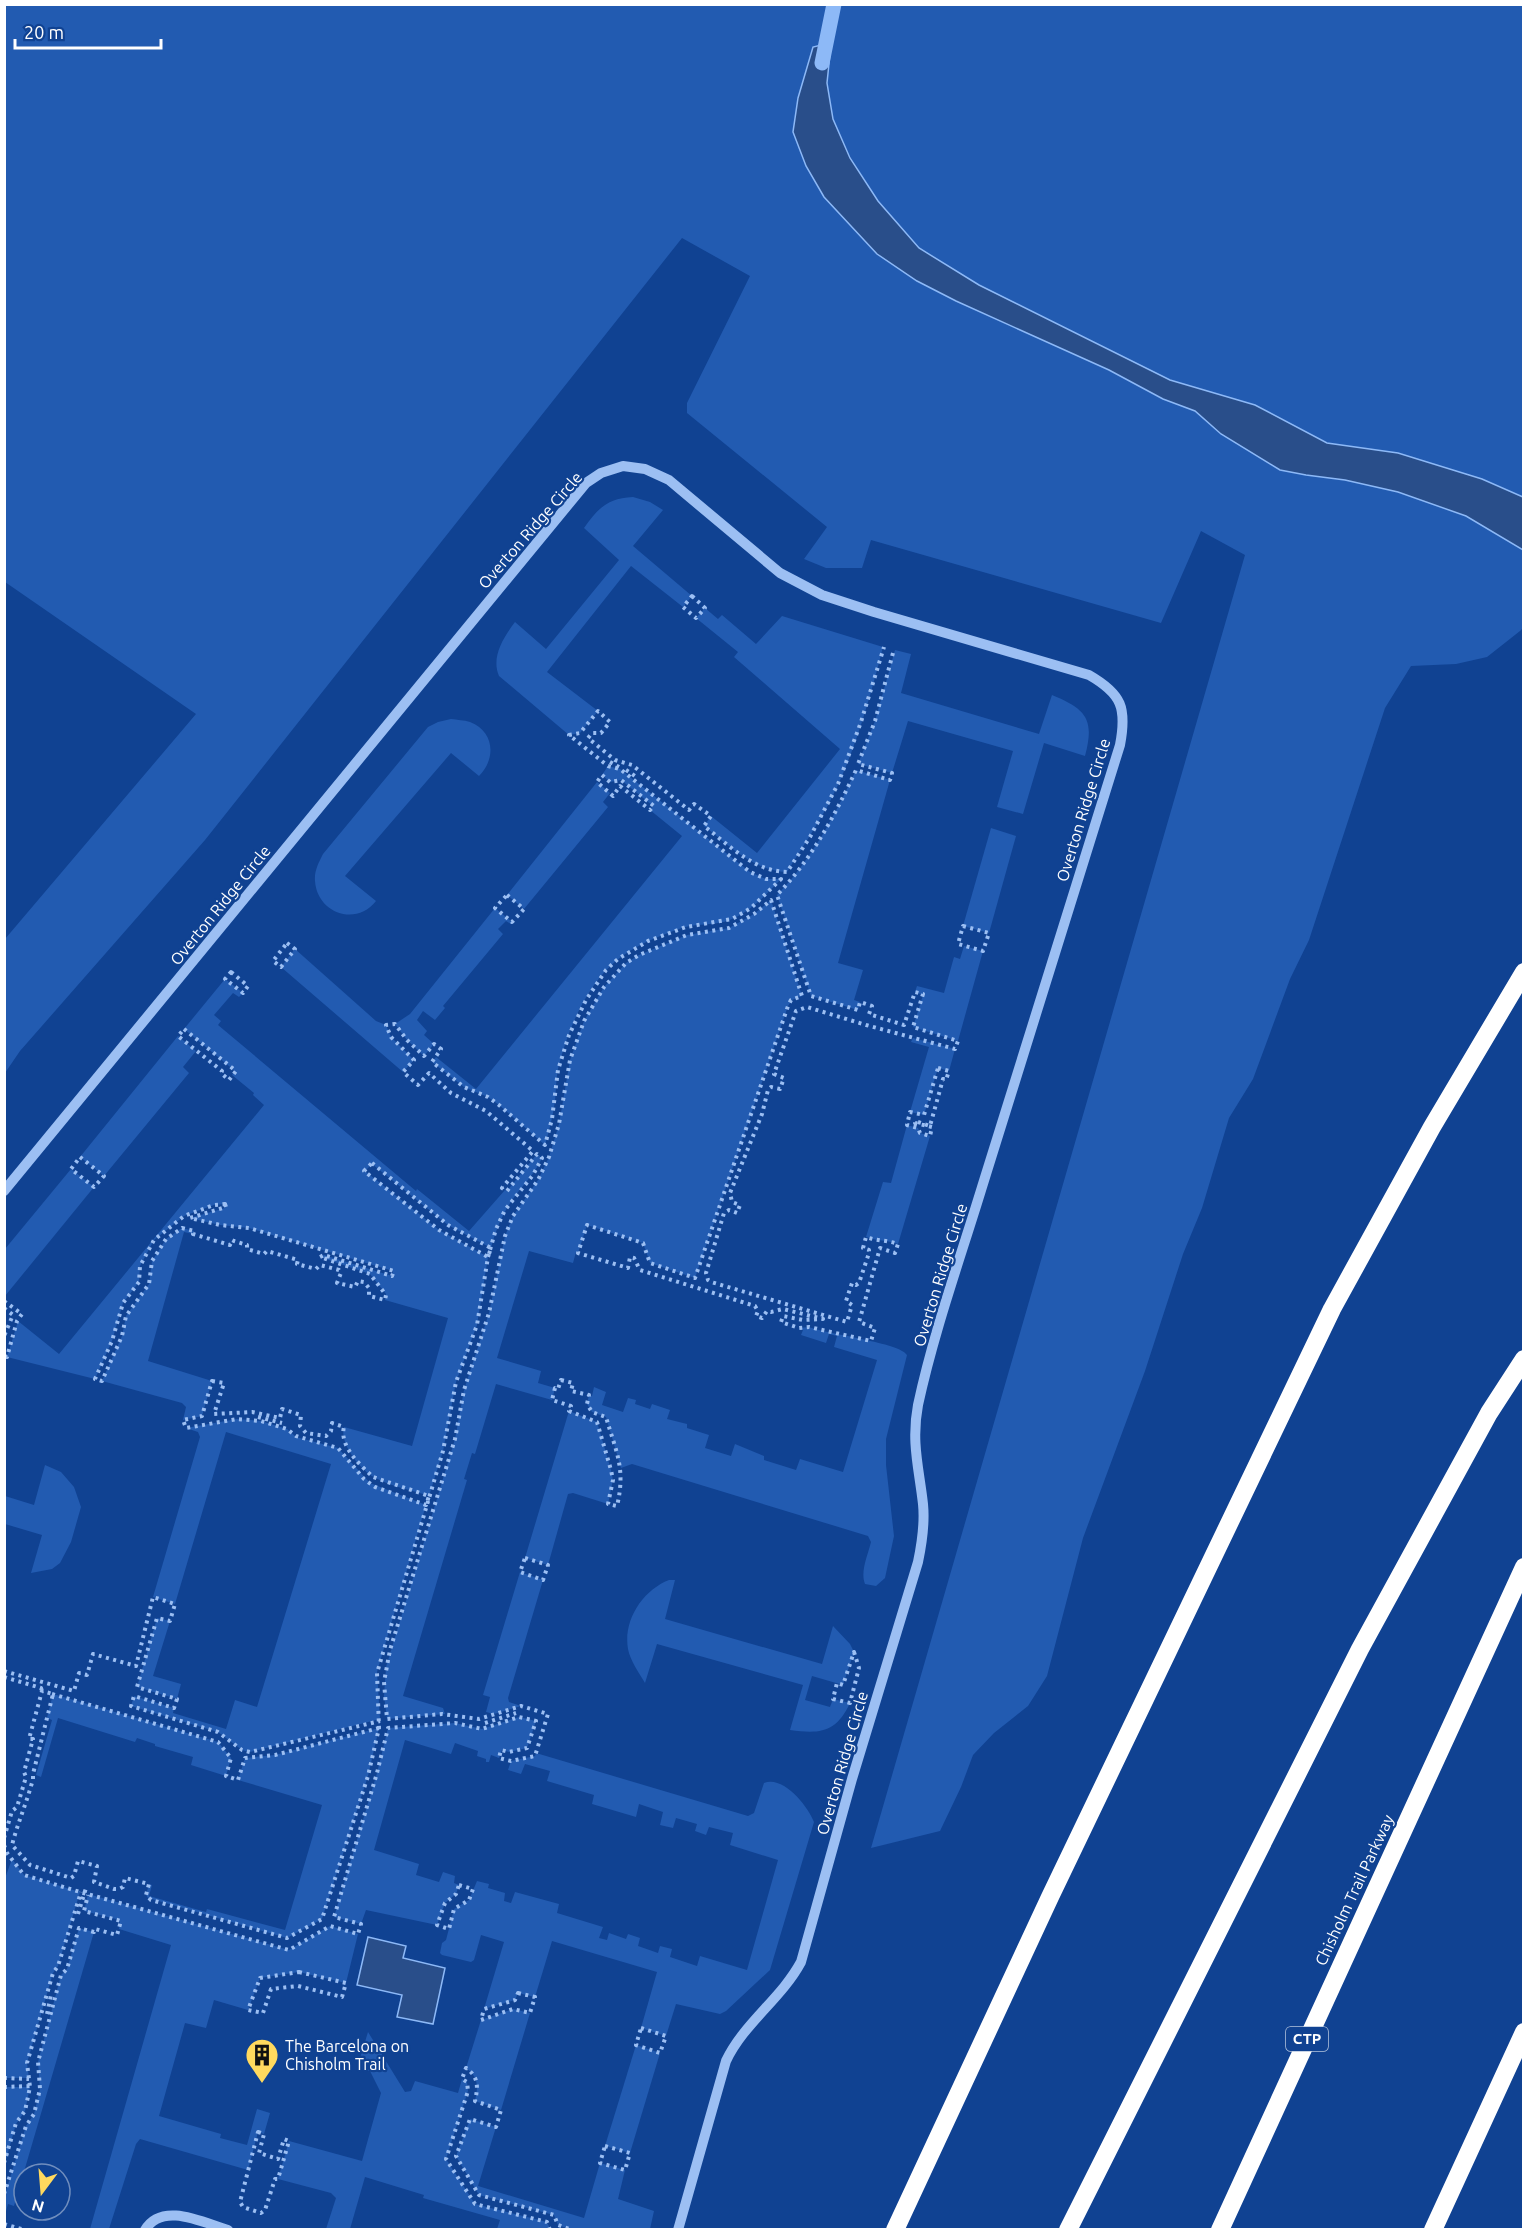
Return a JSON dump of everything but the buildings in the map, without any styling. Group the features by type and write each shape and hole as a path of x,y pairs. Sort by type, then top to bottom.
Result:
{"highway":[{"path":"895,2229 1045,1908 1332,1309 1432,1127 1524,972"},
{"path":"1068,2229 1360,1649 1489,1413 1524,1359"},
{"name":"Chisholm Trail Parkway","path":"1220,2229 1524,1567"},
{"path":"1433,2229 1524,2032"}],"lane":[{"name":"Overton Ridge Circle","path":"4,1191 586,483 601,473 623,466 645,469 669,480 780,573 800,585 874,612 1089,675 1107,685 1120,703 1125,722 1120,745 1001,1123 933,1348 919,1404 914,1430 915,1456 923,1505 924,1534 918,1562 852,1779 801,1962 791,1980 742,2035 726,2061 678,2229"},
{"path":"145,2229 160,2217 175,2214 228,2229"}],"path":[{"path":"692,596 705,608 696,618 683,607 692,596"},
{"path":"4,1845 7,1853 24,1875 289,1950 330,1926 358,1934 361,1924 334,1917 388,1728 455,1722 482,1729 519,1717 536,1721 527,1748 509,1752 501,1750 499,1758 511,1761 535,1756 548,1714 521,1706 479,1719 442,1714 387,1719 384,1682 390,1650 455,1439 464,1389 489,1313 506,1236 513,1216 538,1180 549,1157 559,1124 570,1060 584,1021 604,987 626,963 639,955 687,935 729,928 754,914 771,900 802,996 791,1000 788,1006 695,1278 650,1263 643,1243 587,1225 578,1253 628,1269 630,1257 634,1258 640,1270 755,1306 758,1311 756,1316 762,1318 766,1311 783,1309 823,1319 803,1320 783,1316 781,1322 799,1329 809,1327 871,1341 875,1328 859,1322 880,1248 896,1253 898,1244 883,1239 866,1238 863,1248 869,1250 869,1253 859,1283 856,1285 852,1283 846,1301 852,1305 848,1322 711,1282 706,1274 724,1214 729,1210 737,1213 740,1205 732,1202 730,1193 762,1114 768,1090 771,1087 780,1089 782,1084 784,1078 774,1074 796,1011 807,1007 955,1049 958,1041 914,1027 923,994 915,992 904,1024 869,1014 872,1006 860,1002 858,1011 812,996 777,895 799,872 820,839 856,770 890,780 892,773 858,764 875,721 895,650 883,647 861,722 838,784 810,837 787,872 765,869 754,864 704,826 711,816 694,804 689,810 632,765 615,760 588,738 592,733 601,733 610,722 598,711 580,733 569,735 608,766 620,769 750,872 766,879 781,879 751,908 732,919 719,923 698,924 658,937 618,959 606,970 586,1000 569,1035 558,1070 552,1119 545,1145 499,1105 488,1097 464,1087 432,1062 441,1049 434,1044 424,1056 407,1040 395,1024 386,1026 398,1046 414,1059 404,1072 418,1085 429,1073 451,1092 486,1111 533,1151 502,1188 507,1191 537,1154 542,1158 533,1175 505,1210 496,1229 488,1257 477,1324 456,1382 443,1451 377,1672 380,1719 368,1776 322,1919 287,1938 151,1900 146,1894 149,1884 125,1878 123,1887 119,1889 98,1885 94,1882 97,1866 78,1861 73,1878 30,1865 12,1845 33,1779 54,1694"},
{"path":"610,762 635,776"},
{"path":"602,775 610,782 621,780 654,806 650,810 620,786 613,796 597,782 602,775"},
{"path":"507,895 524,909 512,922 495,908 507,895"},
{"path":"963,926 989,933 983,951 958,944 963,926"},
{"path":"287,943 295,949 281,967 273,961 287,943"},
{"path":"231,972 248,986 243,993 225,979 231,972"},
{"path":"184,1029 236,1071 229,1080 221,1073 222,1071 178,1036 184,1029"},
{"path":"938,1068 949,1071 946,1080 943,1079 930,1126 915,1123 932,1127 930,1136 920,1133 918,1128 907,1125 910,1112 924,1115 938,1068"},
{"path":"81,1157 104,1176 94,1187 71,1169 81,1157"},
{"path":"488,1257 439,1230 364,1171 372,1163 448,1225 491,1248"},
{"path":"225,1204 226,1208 190,1218 220,1225 249,1228 394,1271 392,1276 324,1255 320,1257 370,1274 386,1294 385,1300 369,1296 369,1288 364,1282 358,1281 355,1287 337,1283 341,1273 339,1270 320,1265 316,1269 297,1264 298,1260 267,1251 264,1254 247,1250 247,1245 232,1240 230,1245 193,1234 194,1231 177,1230 162,1244 152,1261 146,1289 126,1316 122,1336 102,1381 94,1379 112,1341 123,1303 138,1282 140,1266 145,1256 158,1236 184,1216 214,1205 225,1204"},
{"path":"4,1300 22,1314 17,1321 7,1357 4,1356"},
{"path":"4,1308 13,1315 4,1336"},
{"path":"561,1380 573,1383 571,1391 589,1395 587,1404 592,1412 606,1417 621,1468 622,1480 615,1506 608,1504 613,1480 598,1426 597,1422 569,1411 570,1406 552,1400 555,1388 558,1389 561,1380"},
{"path":"426,1505 375,1487 364,1479 338,1448 296,1437 287,1429 261,1421 237,1419 186,1428 183,1420 202,1416 212,1381 224,1383 214,1414 252,1412 280,1418 282,1409 301,1414 299,1421 302,1430 321,1436 330,1434 332,1424 344,1427 342,1433 345,1443 358,1462 373,1477 429,1496"},
{"path":"258,1417 282,1423"},
{"path":"525,1558 548,1565 543,1580 520,1572 525,1558"},
{"path":"4,1671 74,1691 79,1673 87,1674 93,1654 136,1666 153,1597 175,1604 170,1622 157,1618 137,1687 177,1699 174,1708 134,1696 131,1707 218,1732 242,1750 250,1752 380,1719"},
{"path":"4,1677 41,1688 42,1691 218,1742 231,1758 226,1776 238,1780 245,1758 275,1755 379,1728"},
{"path":"4,1838 26,1777 24,1772 33,1739 29,1739 42,1691"},
{"path":"485,1723 516,1713"},
{"path":"459,1885 473,1889 469,1900 454,1909 449,1929 437,1925 445,1902 456,1894 459,1885"},
{"path":"78,1914 85,1892"},
{"path":"4,2163 16,2123 25,2111 30,2087 27,2063 53,1973 58,1966 85,1892"},
{"path":"4,2194 26,2126 34,2114 40,2089 38,2062 61,1975 67,1970 79,1928 94,1932 95,1929 117,1935 121,1921 84,1911 85,1892"},
{"path":"299,1972 346,1983 342,1997 298,1986 271,1989 263,2013 248,2010 260,1978 299,1972"},
{"path":"518,1993 535,1997 530,2013 513,2009 481,2020 484,2009 515,2000 518,1993"},
{"path":"47,2014 51,1995"},
{"path":"641,2028 666,2036 660,2053 636,2045 641,2028"},
{"path":"550,2229 547,2222 475,2204 446,2159 468,2091 467,2082 462,2079 466,2068 472,2072 477,2083 475,2102 501,2110 496,2127 470,2119 456,2156 479,2194 554,2215 558,2225 572,2229"},
{"path":"4,2078 29,2078"},
{"path":"4,2087 30,2087"},
{"path":"258,2132 264,2134 259,2153 278,2159 284,2139 289,2141 278,2180 275,2178 265,2210 261,2213 243,2207 240,2202 258,2132"},
{"path":"605,2146 630,2154 625,2170 600,2163 605,2146"},
{"path":"4,2224 25,2229"}],"shaded area":[{"path":"5,5 1523,5 1523,497 1482,479 1398,453 1327,443 1255,405 1170,380 979,285 919,248 878,201 851,158 833,119 827,83 830,54 825,44 813,48 798,98 917,281 1109,370 1163,399 1195,411 1221,434 1280,470 1345,480 1398,492 1466,516 1523,550 1524,627 1487,657 1456,664 1411,666 1385,708 1309,940 1290,979 1253,1079 1229,1118 1202,1208 1183,1254 1145,1371 1083,1538 1047,1676 1028,1706 994,1733 973,1755 940,1831 871,1848 1245,555 1201,531 1161,623 871,540 862,568 826,568 804,559 827,527 687,413 687,403 750,276 682,238 205,840 20,1051 5,1073 5,939 196,714 5,582"},
{"path":"825,44 830,54 827,83 833,119 850,158 878,201 919,248 979,285 1170,380 1255,405 1327,443 1398,453 1482,479 1523,497 1523,550 1466,516 1398,492 1345,480 1280,470 1221,434 1195,411 1163,399 1109,370 956,301 917,281 877,254 824,197 806,166 793,132 798,98 813,47"},
{"path":"633,497 650,502 663,510 633,546 692,596 683,607 631,566 547,672 598,711 580,733 569,735 499,676 497,655 515,622 546,649 619,560 584,528 604,505 617,499"},
{"path":"705,608 718,619 722,615 756,644 782,616 883,647 866,709 836,790 787,872 775,871 752,862 704,826 711,816 757,853 840,749 734,657 738,652 696,618"},
{"path":"895,650 911,654 901,693 1039,734 1052,695 1073,705 1085,717 1088,724 1089,733 1085,756 1044,743 1023,814 997,807 1013,751 908,721 892,773 858,764 875,721"},
{"path":"451,719 470,722 484,732 490,746 485,769 479,776 451,753 345,876 376,901 368,909 348,915 330,908 317,892 315,881 318,863 323,854 428,727"},
{"path":"608,766 620,769 750,872 766,879 781,879 753,906 736,917 718,923 687,927 656,938 623,955 605,971 587,996 572,1025 558,1069 554,1107 545,1145 499,1105 488,1097 464,1087 432,1062 436,1057 476,1089 682,836 650,810 653,806 621,780 610,782 602,775"},
{"path":"856,770 890,780 838,963 863,970 854,1000 860,1002 858,1010 811,996 777,895 801,867 822,836"},
{"path":"597,782 610,793 603,802 608,807 524,909 507,895"},
{"path":"991,828 1016,836 989,933 963,926"},
{"path":"771,900 802,996 792,1000 788,1006 695,1278 650,1263 643,1243 587,1225 573,1263 529,1251 497,1358 541,1371 538,1383 555,1388 552,1400 496,1384 475,1454 472,1453 464,1479 467,1480 403,1696 443,1708 445,1714 387,1719 384,1696 386,1667 455,1439 464,1390 489,1313 505,1236 513,1216 538,1180 549,1157 559,1124 570,1060 584,1021 604,987 626,963 639,955 687,935 729,928 754,914"},
{"path":"495,908 512,922 511,924 506,921 498,929 503,934 443,1006 445,1008 435,1020 423,1011 417,1020 427,1031 424,1035 434,1044 424,1056 407,1040 395,1024 410,1014"},
{"path":"964,946 983,951 958,1041 913,1027 923,995 915,992 917,986 944,993 954,957 960,959"},
{"path":"295,949 376,1021 386,1025 391,1037 414,1060 403,1072 281,967"},
{"path":"225,979 243,993 239,997 233,993 214,1015 221,1021 218,1025 416,1191 417,1189 469,1231 505,1190 507,1191 537,1154 542,1158 507,1208 491,1248 448,1225 372,1164 365,1171 439,1230 488,1257 477,1325 456,1382 443,1451 429,1496 387,1483 368,1473 352,1455 343,1433 344,1427 412,1446 448,1318 385,1300 386,1294 370,1274 320,1257 324,1255 392,1276 393,1271 249,1228 220,1225 190,1218 225,1208 225,1204 214,1205 184,1216 154,1240 140,1266 139,1282 123,1303 112,1341 95,1379 7,1357 18,1321 59,1354 264,1105 253,1095 254,1093 232,1075 235,1071 184,1029"},
{"path":"178,1036 196,1051 183,1067 189,1073 104,1176 80,1157"},
{"path":"913,1038 955,1049 949,1071 938,1068 924,1115 910,1112 929,1047 911,1042"},
{"path":"907,1125 918,1128 920,1133 930,1136 898,1244 866,1237 883,1182 891,1183"},
{"path":"71,1169 94,1187 5,1296 5,1249"},
{"path":"182,1228 194,1231 193,1234 184,1232 148,1361 212,1381 202,1416 183,1420 186,1407 182,1403 102,1381 122,1336 126,1316 149,1284 152,1261 166,1239"},
{"path":"809,1327 892,1347 907,1355 886,1439 886,1465 894,1536 885,1578 876,1586 865,1584 864,1579 864,1568 871,1542 868,1536 632,1464 621,1468 606,1417 592,1412 587,1404 594,1387 606,1392 602,1405 623,1412 628,1398 636,1400 635,1404 650,1409 652,1404 670,1410 667,1419 687,1424 687,1428 709,1435 705,1448 731,1456 735,1444 764,1456 764,1460 796,1470 800,1459 843,1472 877,1360 834,1347 837,1336 829,1334 826,1343 801,1335 803,1330 799,1328"},
{"path":"569,1411 597,1422 613,1480 608,1504 573,1493 568,1494 548,1565 525,1558"},
{"path":"237,1419 261,1421 287,1429 296,1437 338,1448 370,1483 426,1505 377,1672 380,1719 250,1752 242,1750 218,1732 131,1706 134,1696 174,1708 173,1713 226,1729 235,1700 257,1707 331,1464 226,1432 175,1604 153,1597 200,1437 198,1432 186,1428"},
{"path":"45,1465 61,1472 74,1487 81,1507 71,1542 60,1563 52,1569 31,1573 42,1535 5,1524 5,1496 34,1505"},
{"path":"520,1572 543,1580 508,1698 509,1702 521,1706 494,1714 486,1712 490,1697 483,1695"},
{"path":"669,1580 675,1580 665,1619 822,1664 833,1626 850,1644 854,1652 843,1685 812,1676 805,1700 830,1707 833,1699 850,1703 845,1713 833,1726 826,1729 810,1732 790,1730 803,1685 657,1644 645,1683 629,1653 627,1638 629,1627 643,1599"},
{"path":"157,1618 170,1621 153,1676 181,1684 177,1699 137,1687"},
{"path":"53,1694 218,1742 231,1758 226,1776 191,1765 193,1757 137,1738 135,1742 58,1718 41,1777 36,1775 52,1720 47,1718"},
{"path":"519,1717 536,1721 527,1748 509,1752 502,1750 499,1758 491,1755 489,1762 477,1756 478,1751 455,1743 451,1754 405,1740 374,1850 419,1864 416,1875 439,1882 443,1872 455,1876 454,1883 459,1885 456,1894 445,1903 437,1925 366,1910 361,1924 334,1917 388,1728 455,1723 482,1729"},
{"path":"379,1728 368,1776 322,1919 287,1938 148,1898 146,1895 149,1884 152,1885 149,1896 285,1930 322,1805 238,1780 245,1758 275,1755"},
{"path":"536,1753 748,1816 754,1813 764,1783 779,1783 801,1801 814,1822 770,1970 726,2011 720,2014 676,2004 666,2036 641,2028 657,1972 552,1941 535,1997 518,1993 515,2000 484,2009 504,1942 481,1935 474,1960 471,1962 440,1953 454,1909 469,1900 477,1881 489,1884 488,1888 505,1893 504,1901 511,1903 515,1892 559,1904 557,1913 603,1927 599,1938 607,1940 609,1933 626,1939 628,1934 640,1938 638,1946 658,1953 660,1946 672,1949 670,1957 697,1966 700,1956 747,1970 778,1860 730,1845 733,1833 709,1827 706,1835 695,1831 697,1824 676,1818 673,1828 660,1825 663,1812 639,1804 636,1817 592,1804 594,1795 547,1781 550,1771 525,1764 521,1774 508,1770 511,1761 535,1756"},
{"path":"12,1859 24,1875 80,1892 58,1966 53,1973 27,2063 29,2078 5,2078 4,1881"},
{"path":"88,1894 289,1950 330,1926 358,1934 346,1983 299,1972 260,1978 248,2010 214,2000 206,2028 185,2023 159,2116 221,2134 220,2138 247,2145 257,2109 270,2113 264,2134 258,2132 248,2170 140,2139 136,2144 109,2229 90,2229 171,1945 119,1929 120,1920 84,1911"},
{"path":"79,1928 94,1932 27,2162 15,2162 26,2126 34,2114 40,2089 38,2062 61,1975 67,1969"},
{"path":"368,1937 406,1946 403,1958 445,1968 433,2024 397,2017 402,1995 357,1985"},
{"path":"513,2009 530,2013 501,2110 475,2101 476,2083 473,2075 466,2068 481,2020"},
{"path":"368,2032 405,2092 411,2091 415,2081 458,2093 462,2079 467,2082 468,2091 446,2159 475,2204 547,2222 550,2229 497,2229 500,2220 423,2198 424,2195 365,2177 350,2229 326,2229 336,2198 331,2193 278,2179 289,2141 362,2161 381,2093 370,2071 357,2068"},
{"path":"636,2045 660,2053 630,2153 605,2146"},
{"path":"5,2087 30,2087 25,2111 16,2124 5,2163"},
{"path":"470,2119 496,2127 478,2186 584,2218 600,2163 625,2170 618,2199 654,2211 650,2229 572,2230 558,2225 554,2215 479,2195 456,2156"},
{"path":"12,2171 12,2205 8,2204 5,2215 5,2194"}],"waterway":[{"path":"822,63 834,4"}],"place":[{"name":"The Barcelona on Chisholm Trail","path":"262,2084"}]}
